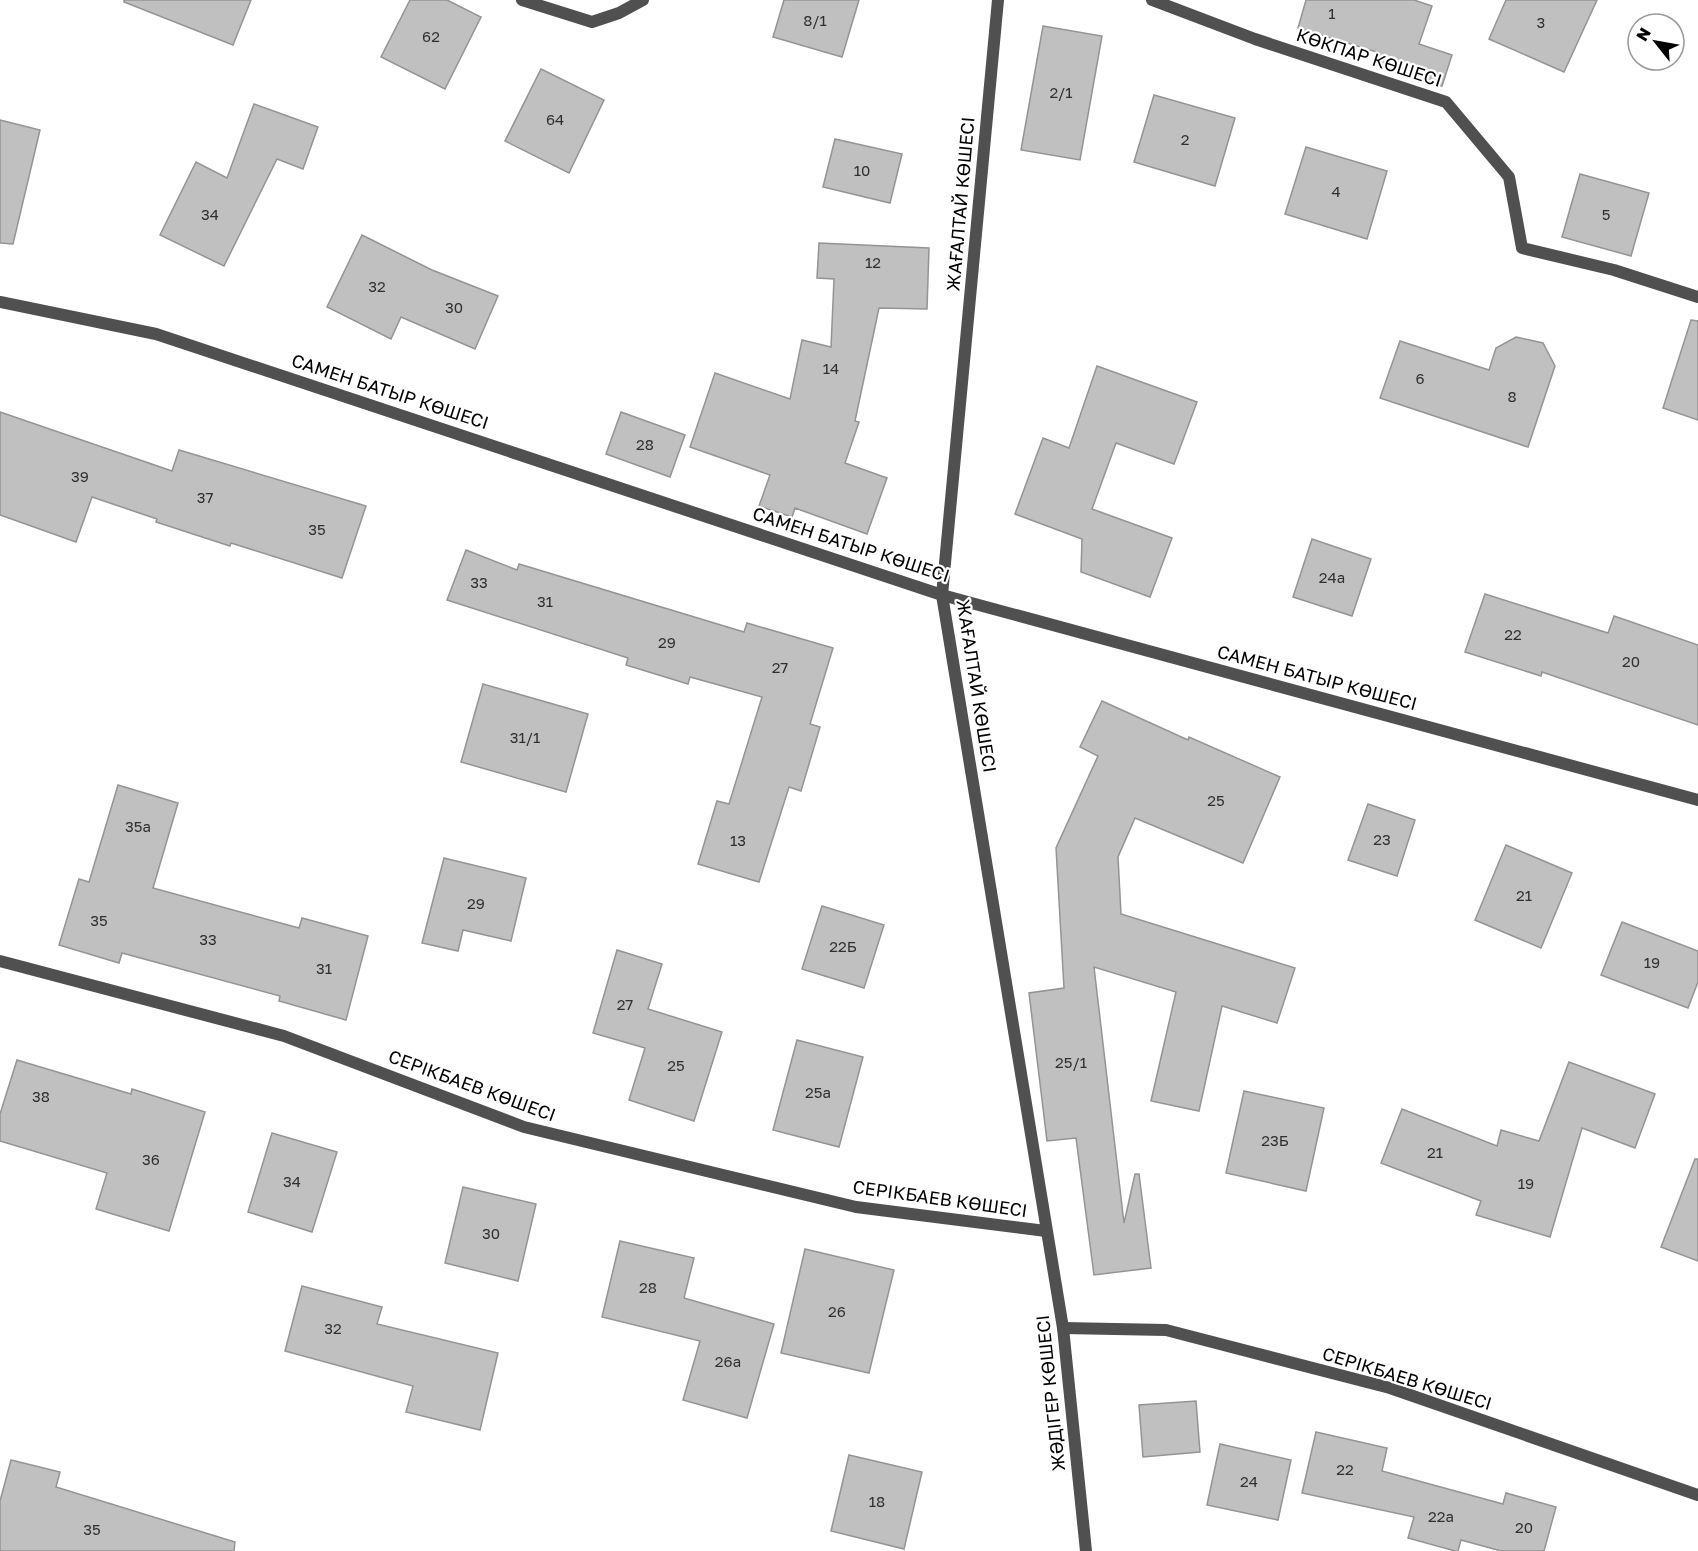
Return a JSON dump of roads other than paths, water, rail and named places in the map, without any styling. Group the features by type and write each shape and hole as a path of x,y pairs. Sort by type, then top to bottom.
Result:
{"street":[{"path":"522,0 592,22 619,13 643,0"},
{"name":"ЖАҒАЛТАЙ КӨШЕСІ","path":"998,0 942,595 1046,1231"},
{"name":"КӨКПАР КӨШЕСІ","path":"1152,0 1255,39 1446,102 1509,177 1522,248 1614,270 1698,297"},
{"name":"САМЕН БАТЫР КӨШЕСІ","path":"0,302 156,333 942,595 1698,800"},
{"name":"СЕРІКБАЕВ КӨШЕСІ","path":"0,961 284,1036 524,1127 856,1207 1046,1231"},
{"name":"ЖӘДІГЕР КӨШЕСІ","path":"1046,1231 1063,1328 1086,1551"},
{"name":"СЕРІКБАЕВ КӨШЕСІ","path":"1063,1328 1166,1330 1390,1388 1698,1495"}]}
